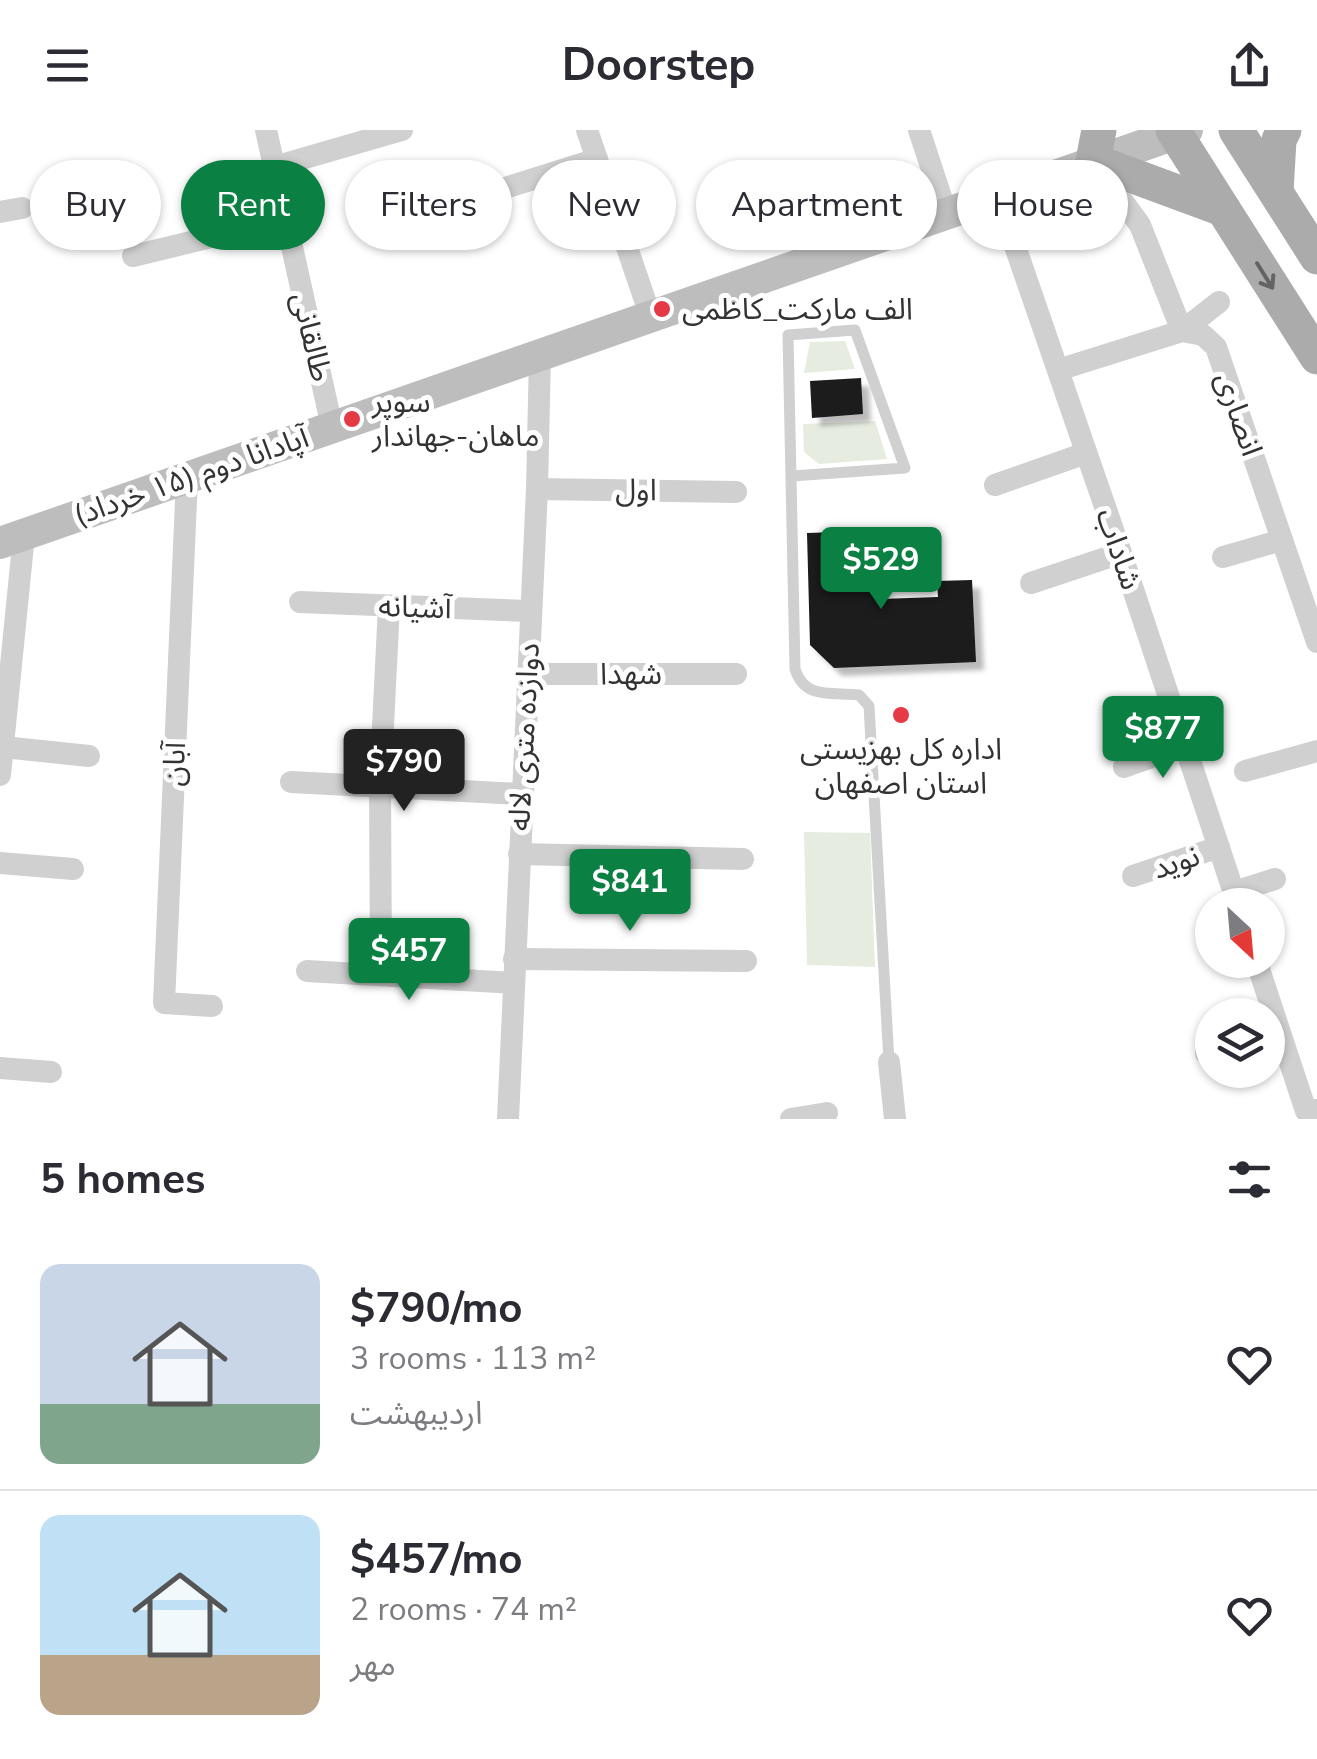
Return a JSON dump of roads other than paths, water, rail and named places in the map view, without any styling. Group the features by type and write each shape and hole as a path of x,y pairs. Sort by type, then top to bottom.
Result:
{"main road":[{"path":"1236,130 1317,257"},
{"path":"1276,192 1279,140 1284,130"},
{"name":"آپادانا دوم (۱۵ خرداد)","path":"1067,160 1096,146 1179,131"},
{"path":"1179,131 1317,357"},
{"path":"1096,146 1129,172 1223,208"},
{"name":"آپادانا دوم (۱۵ خرداد)","path":"12,539 957,208"}],"street":[{"name":"طالقانی","path":"266,130 272,160"},
{"path":"298,160 402,130"},
{"path":"587,130 650,315"},
{"path":"919,130 946,212"},
{"path":"1096,146 1140,225 1182,330"},
{"path":"512,185 597,158"},
{"path":"132,256 181,244"},
{"name":"طالقانی","path":"293,250 332,426"},
{"name":"شاداب","path":"1016,250 1232,888"},
{"path":"1058,370 1182,330 1219,302"},
{"name":"انصاری","path":"1182,330 1204,335 1216,347 1317,642"},
{"name":"دوازده متری لاله","path":"508,1119 540,354"},
{"path":"994,485 1086,453"},
{"name":"آبان","path":"187,478 164,1002 212,1006"},
{"name":"اول","path":"536,489 736,492"},
{"path":"0,775 12,539"},
{"path":"1223,557 1282,540"},
{"path":"1032,584 1121,552"},
{"name":"آشیانه","path":"300,602 530,611"},
{"path":"381,976 380,786 389,606"},
{"name":"شهدا","path":"526,674 736,674"},
{"path":"1124,766 1185,745"},
{"path":"3,747 89,756"},
{"path":"1245,771 1317,751"},
{"path":"291,782 521,794"},
{"name":"نوید","path":"1132,876 1218,847"},
{"path":"518,854 743,859"},
{"path":"0,863 72,869"},
{"path":"1258,888 1275,880"},
{"path":"514,959 746,961"},
{"path":"307,971 513,983"},
{"path":"1285,1059 1306,1110 1317,1110"},
{"path":"889,1062 895,1119"},
{"path":"0,1068 51,1072"},
{"path":"791,1119 827,1113"}],"lane":[{"path":"792,476 905,468 855,330 788,335 795,669 810,691 858,695 870,706 889,1062"}],"place":[{"name":"الف مارکت_کاظمی","path":"662,309"},
{"name":"سوپر ماهان-جهاندار","path":"352,419"},
{"name":"اداره کل بهزیستی استان اصفهان","path":"901,715"}]}
